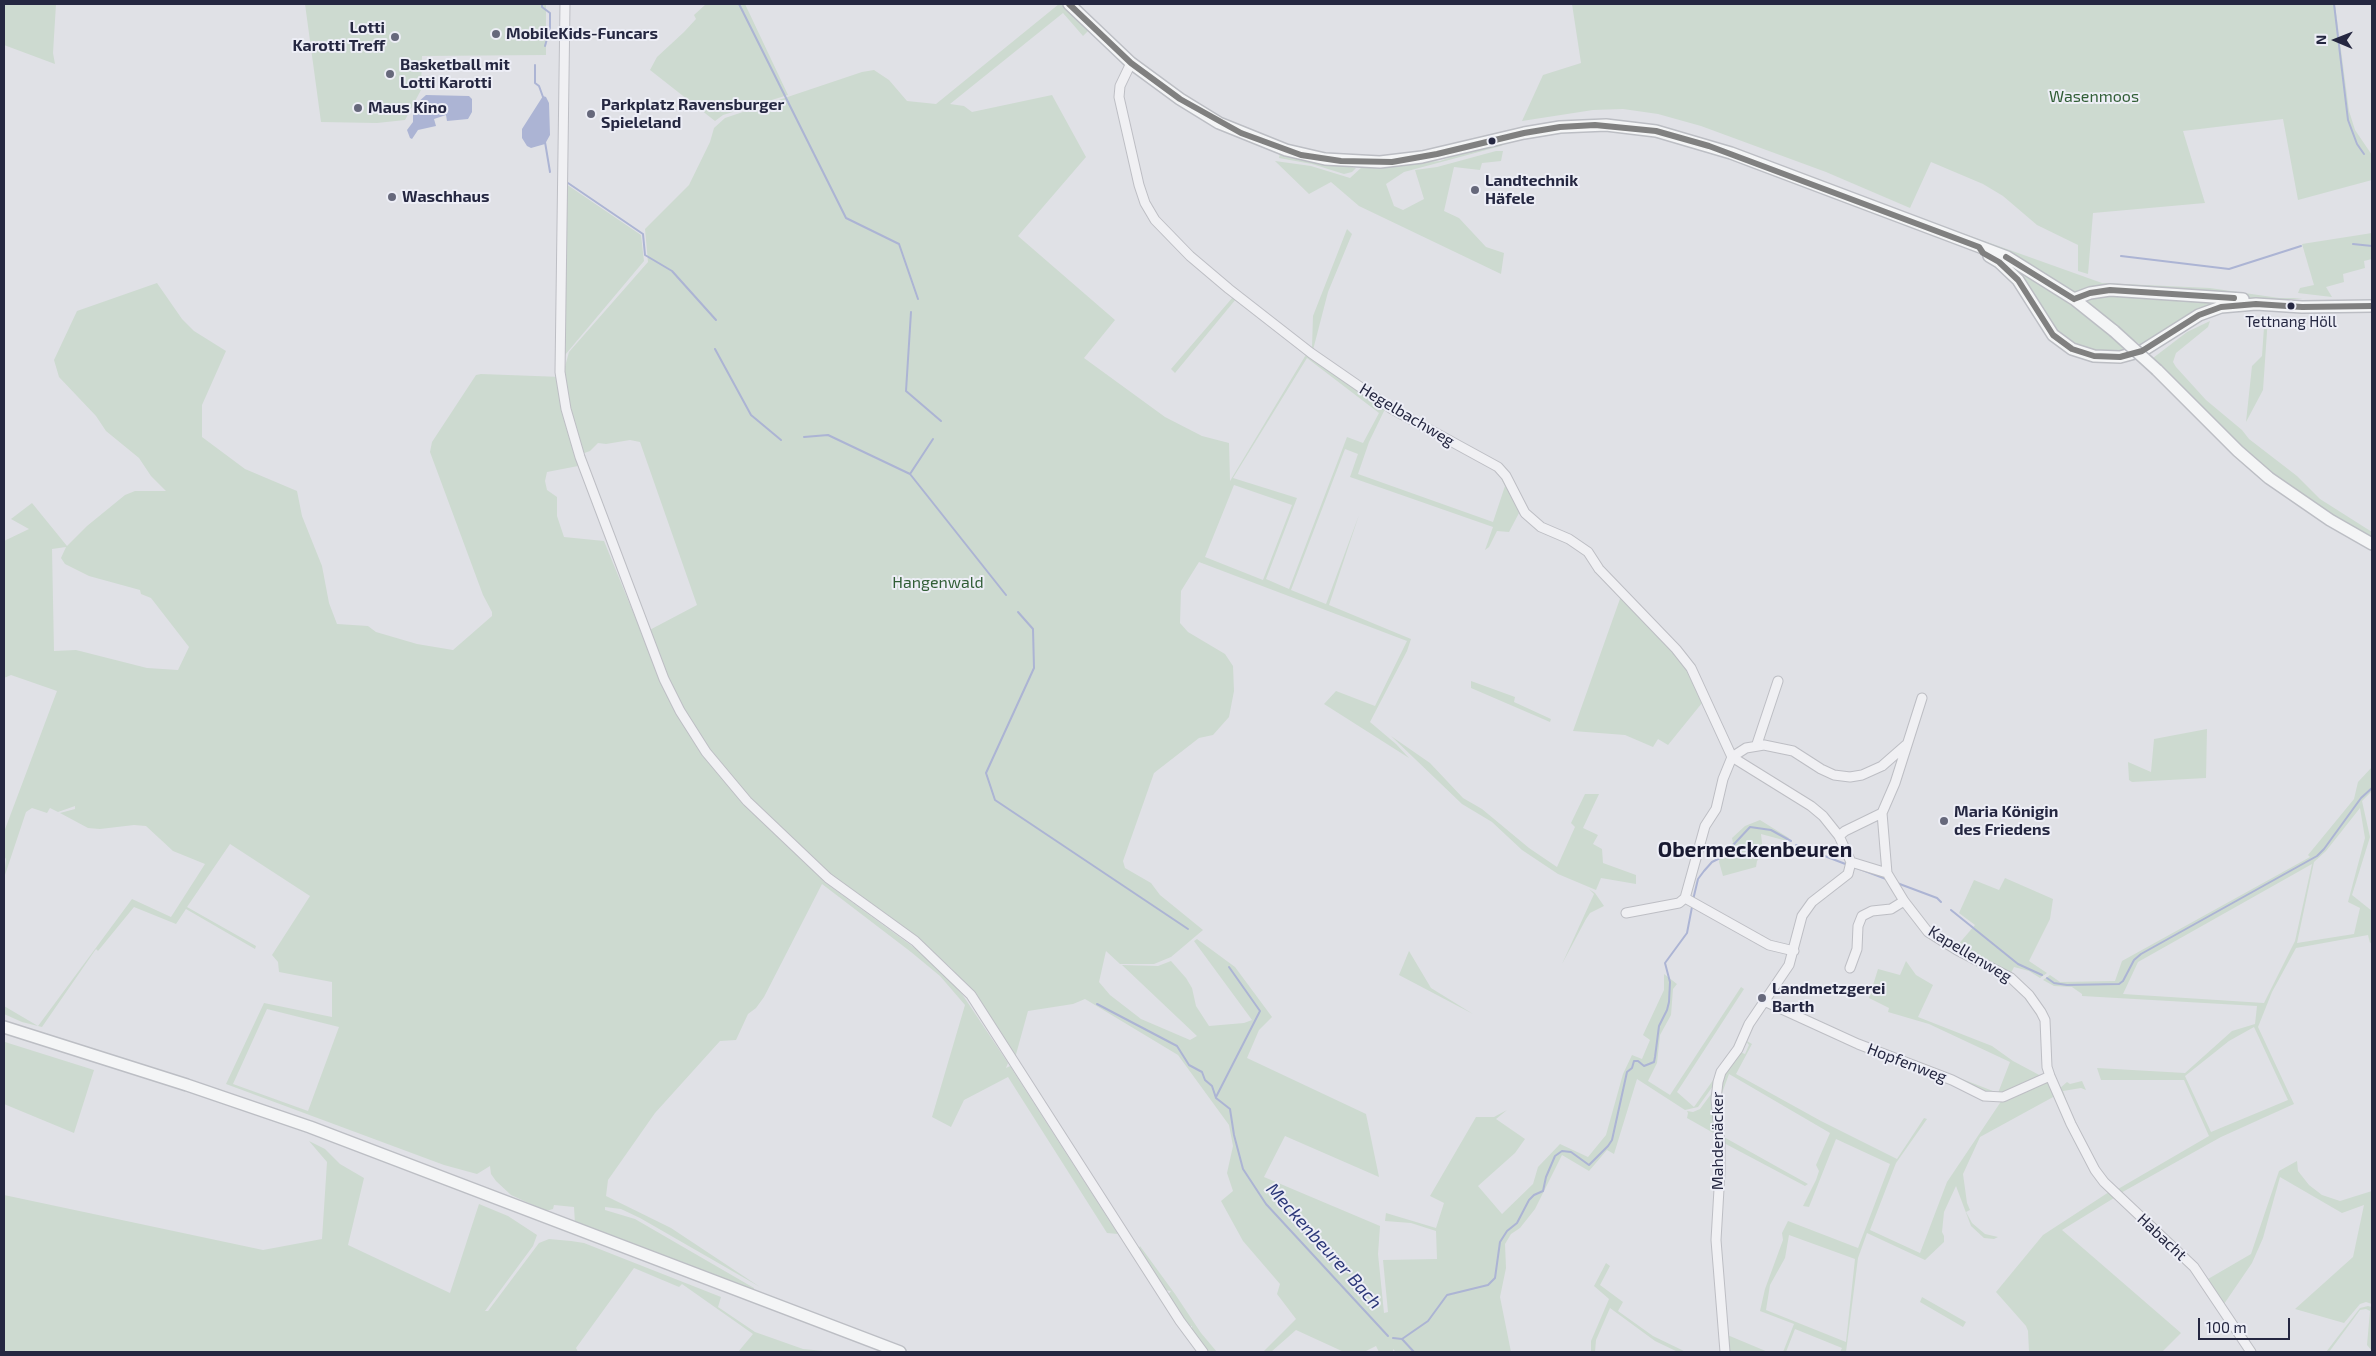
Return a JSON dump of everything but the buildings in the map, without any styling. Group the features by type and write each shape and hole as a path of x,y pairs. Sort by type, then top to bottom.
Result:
{"main road":[{"path":"1069,4 1131,63 1180,99 1219,123 1266,143 1301,154 1352,162 1392,162 1547,129 1595,125 1632,128 1664,133 1709,146 1979,247 2028,269 2074,299 2114,331 2157,370 2258,469 2298,499 2372,544"},
{"path":"1979,247 1983,253 1999,262 2018,280 2053,335 2072,349 2094,356 2120,357 2137,353 2207,311 2221,307 2256,304 2302,308 2372,306"},
{"path":"2074,299 2090,293 2110,290 2220,297 2248,300 2256,304"},
{"path":"4,1027 265,1111 900,1352"}],"street":[{"path":"565,4 560,372 566,409 580,457 646,636 668,687 680,711 706,752 747,801 828,878 915,941 971,994 1180,1321 1203,1352"},
{"name":"Hegelbachweg","path":"1131,63 1120,86 1119,97 1139,185 1145,203 1155,220 1190,256 1311,353 1392,409 1498,467 1506,476 1525,513 1541,527 1569,540 1588,552 1612,583 1676,649 1691,668 1732,757"},
{"path":"1757,744 1778,681"},
{"name":"Kapellenweg","path":"1922,698 1895,783 1882,813 1890,878 1904,901 1928,932 1957,950 2011,978 2029,995 2042,1012 2045,1020 2047,1067 2071,1124"},
{"path":"1690,901 1705,826 1716,809 1723,780 1732,757 1746,748 1757,744 1793,751 1821,769 1842,777 1870,772 1888,761 1906,744"},
{"path":"1732,757 1811,806 1823,816 1839,836 1851,865 1890,878"},
{"path":"1839,836 1845,831 1882,813"},
{"name":"Mahdenäcker","path":"1725,1352 1716,1240 1720,1143 1717,1089 1721,1072 1738,1049 1748,1024 1789,965 1802,916 1812,902 1844,878 1851,865"},
{"path":"1626,913 1690,901 1769,945 1780,946 1794,951"},
{"path":"1850,968 1857,950 1858,926 1862,916 1872,911 1891,909 1904,901"},
{"name":"Hopfenweg","path":"1764,1001 1783,1012 1858,1044 1952,1080 1984,1096 2003,1097 2050,1076"},
{"name":"Habacht","path":"2071,1124 2086,1155 2104,1182 2194,1267 2251,1352"}],"green space":[{"path":"4,4 56,4 53,53 55,64 4,45"},
{"path":"305,4 546,4 546,55 422,56 421,90 405,120 377,123 321,122"},
{"path":"706,4 745,4 788,95 723,115 715,121 650,70 657,57 684,32 696,19 694,15"},
{"name":"Hangenwald","path":"1059,4 1063,4 1089,30 1083,36 1063,13 950,104 964,106 972,112 1052,95 1086,157 1018,236 1115,320 1084,358 1165,417 1202,436 1229,443 1230,481 1307,353 1385,409 1369,442 1358,474 1493,522 1505,486 1496,469 1505,479 1519,513 1509,532 1497,531 1489,547 1485,550 1493,527 1350,477 1358,454 1345,449 1291,590 1326,604 1359,515 1329,605 1411,639 1407,651 1370,722 1409,758 1324,704 1336,691 1375,706 1407,641 1199,562 1181,591 1180,623 1188,632 1225,654 1233,666 1234,691 1229,717 1213,735 1199,738 1154,773 1123,861 1125,868 1151,883 1160,895 1203,930 1171,957 1154,964 1120,964 1106,951 1099,982 1110,995 1141,1019 1190,1040 1197,1036 1122,965 1158,966 1171,961 1192,988 1196,1006 1209,1026 1244,1023 1252,1020 1194,941 1197,939 1235,967 1272,1017 1259,1030 1247,1058 1366,1114 1379,1177 1285,1136 1264,1177 1380,1226 1378,1254 1384,1313 1388,1312 1383,1260 1437,1259 1436,1231 1411,1223 1385,1221 1386,1213 1436,1228 1444,1203 1430,1196 1476,1117 1494,1117 1507,1110 1496,1119 1525,1139 1515,1153 1478,1186 1502,1214 1533,1184 1538,1167 1560,1144 1588,1157 1606,1135 1623,1074 1632,1055 1642,1059 1650,1040 1643,1035 1664,990 1664,974 1677,984 1673,989 1671,1015 1660,1035 1657,1063 1648,1081 1670,1095 1741,987 1744,989 1677,1092 1694,1107 1716,1076 1713,1086 1698,1107 1685,1110 1637,1079 1614,1154 1607,1150 1589,1171 1562,1155 1535,1209 1520,1228 1511,1234 1505,1244 1506,1268 1500,1297 1511,1352 1396,1352 1393,1349 1393,1352 1379,1352 1376,1346 1364,1352 1344,1352 1296,1330 1271,1352 1263,1352 1296,1319 1277,1294 1280,1284 1243,1241 1221,1201 1233,1191 1227,1173 1233,1146 1229,1125 1178,1055 1085,999 1073,1004 1028,1011 1015,1058 951,968 919,941 827,873 823,881 916,949 937,967 962,994 1008,1063 1006,1068 1010,1066 1118,1234 1107,1233 1008,1077 964,1100 951,1127 932,1117 965,1005 940,976 822,884 764,997 756,1008 748,1014 736,1040 720,1041 655,1113 608,1180 606,1196 671,1228 760,1287 640,1218 621,1209 605,1207 605,1210 635,1219 754,1288 753,1292 575,1224 574,1207 554,1205 553,1209 546,1211 511,1195 496,1181 491,1174 490,1166 477,1174 444,1165 226,1084 264,1003 332,1017 332,982 279,972 278,962 272,955 310,896 230,844 187,907 256,946 255,949 186,909 176,924 134,907 98,951 96,949 42,1027 38,1026 132,899 171,917 205,864 173,851 146,826 88,828 60,813 75,809 75,806 58,812 50,808 47,813 32,808 26,812 4,878 6,859 4,856 4,832 57,691 11,675 4,678 4,541 29,529 11,519 32,503 67,546 87,526 125,495 135,491 166,491 151,476 139,458 106,431 96,416 59,377 54,360 77,311 157,283 182,319 194,331 226,351 202,405 202,437 245,469 297,491 302,516 322,566 329,603 337,624 368,626 376,632 417,644 453,650 492,616 492,612 483,595 430,452 432,442 476,375 562,377 569,352 648,262 645,229 689,185 710,142 714,128 725,118 862,72 874,70 889,80 907,101 936,104","holes":["1307,358 1379,413 1363,443 1347,437 1289,589 1266,579 1297,498 1233,478","630,440 640,442 697,605 642,634 604,541 564,537 557,516 557,497 547,490 545,481 547,472 578,466 576,456 590,451 598,443 606,444","1234,485 1292,505 1263,580 1205,557","66,547 61,558 65,564 89,576 140,590 141,594 151,598 189,647 178,670 147,668 76,650 54,651 52,549","267,1009 339,1027 308,1111 233,1084"]},
{"name":"Wasenmoos","path":"1572,4 2335,4 2349,111 2355,130 2372,155 2372,180 2298,200 2283,119 2183,131 2205,203 2093,213 2088,274 2078,271 2078,245 2037,225 2003,196 1983,184 1931,162 1910,208 1826,172 1701,126 1658,114 1623,109 1593,110 1522,121 1543,75 1581,63"},
{"path":"1500,144 1501,146 1404,172 1386,184 1394,206 1403,210 1424,199 1415,170 1437,167 1496,151 1503,151 1501,161 1482,163 1480,170 1454,167 1444,211 1459,218 1486,247 1504,253 1501,274 1359,206 1331,182 1309,194 1275,161 1311,166 1350,178 1362,167 1440,161 1468,151"},
{"path":"1280,152 1321,163 1356,168 1352,172 1344,174 1312,164 1279,158"},
{"path":"566,184 641,235 644,261 565,355"},
{"path":"1906,213 2102,283 2210,288 2279,298 2303,298 2276,301 2207,293 2074,293"},
{"path":"1347,229 1352,234 1328,292 1313,350 1313,316"},
{"path":"2372,233 2372,259 2364,261 2365,268 2343,274 2344,282 2326,287 2332,297 2298,293 2300,288 2314,285 2302,244"},
{"path":"2005,261 2075,305 2128,352 2116,355 2080,349 2053,331"},
{"path":"2094,294 2224,300 2143,347 2081,299"},
{"path":"1233,297 1236,299 1175,373 1171,369"},
{"path":"2268,317 2263,390 2246,422 2252,366 2262,356 2264,327 2259,318"},
{"path":"2210,321 2208,327 2176,353 2173,362 2176,367 2206,400 2242,430 2249,439 2297,476 2320,499 2372,532 2372,540 2317,507 2260,465 2224,432 2153,358 2187,332"},
{"path":"1621,596 1682,660 1702,703 1668,745 1658,739 1653,747 1625,735 1573,731"},
{"path":"1471,681 1515,697 1514,702 1551,719 1550,722 1471,688"},
{"path":"2207,729 2206,778 2132,782 2129,780 2128,762 2151,772 2154,739"},
{"path":"1391,736 1430,763 1463,798 1482,809 1529,848 1557,867 1575,827 1571,823 1585,794 1599,794 1583,828 1598,835 1593,844 1602,849 1603,863 1636,875 1636,884 1601,878 1596,890 1558,874 1522,850 1492,822 1462,804"},
{"path":"2372,767 2372,791 2362,801 2370,837 2352,895 2372,911 2372,942 2370,943 2368,935 2296,948 2272,992 2258,1027 2294,1104 2221,1137 2119,1194 2095,1166 2061,1098 2059,1089 2067,1082 2070,1084 2082,1081 2086,1090 2081,1088 2063,1091 2073,1119 2098,1169 2118,1189 2209,1136 2184,1080 2101,1080 2097,1068 2185,1073 2232,1031 2255,1024 2257,1006 2082,996 2072,987 2054,986 2043,980 2050,975 2060,982 2115,981 2122,961 2310,857 2308,855 2354,799 2358,782","holes":["2360,808 2365,838 2348,902 2360,908 2354,934 2297,943 2314,862 2326,851","2312,864 2295,941 2264,1003 2123,994 2138,962","2254,1027 2288,1100 2211,1132 2185,1076 2229,1041"]},
{"path":"1760,820 1789,838 1787,841 1761,834 1763,853 1757,861 1756,867 1723,876 1719,862 1721,853 1733,843 1732,838 1745,826"},
{"path":"2005,878 2053,899 2050,919 2029,961 2047,973 2040,978 2029,971 2014,967 2010,975 1956,947 1975,925 1959,913 1974,880 1999,890"},
{"path":"1589,889 1595,893 1604,906 1590,913 1562,964 1594,894"},
{"path":"1409,951 1431,988 1473,1014 1399,975"},
{"path":"1906,961 1916,975 1933,985 1918,1017 1992,1046 2013,1061 2043,1077 1993,1097 1877,1048 1998,1093 2010,1062 1929,1024 1888,1012 1889,1008 1869,998 1878,969 1900,975"},
{"name":"Hangenwald","path":"4,1006 38,1026 22,1022 4,1014"},
{"path":"1745,1040 1752,1044 1736,1074 1821,1121 1897,1159 1924,1118 1927,1119 1896,1163 1870,1230 1920,1253 1947,1182 2002,1100 2048,1081 2055,1096 1980,1137 1963,1174 1967,1203 1970,1210 1966,1212 1972,1223 1985,1234 1998,1237 1994,1239 1984,1238 1971,1226 1956,1186 1944,1212 1942,1232 1944,1242 1925,1260 1867,1233 1858,1258 1846,1352 1840,1352 1842,1348 1795,1329 1786,1352 1783,1352 1794,1324 1760,1311 1765,1289 1783,1240 1782,1233 1788,1221 1858,1248 1890,1164 1836,1139 1809,1207 1803,1206 1816,1180 1819,1171 1816,1165 1830,1133 1729,1074 1721,1096 1721,1109 1718,1095 1724,1075 1740,1052 1745,1054 1749,1045","holes":["1789,1235 1855,1259 1846,1342 1766,1310 1770,1285 1785,1258"]},
{"path":"5,1042 94,1070 74,1133 4,1104"},
{"path":"1714,1090 1717,1135 1687,1118 1687,1111 1693,1112 1700,1109"},
{"path":"1722,1136 1808,1184 1805,1186 1722,1142"},
{"path":"309,1141 325,1149 340,1164 364,1178 348,1245 450,1293 479,1204 508,1216 537,1235 533,1246 485,1311 488,1311 539,1243 549,1239 571,1241 584,1243 721,1297 718,1307 755,1332 803,1349 824,1351 738,1352 753,1334 682,1284 679,1287 634,1268 576,1348 578,1352 4,1352 4,1195 263,1250 322,1239 327,1162"},
{"path":"2297,1161 2298,1171 2309,1185 2322,1195 2340,1201 2372,1191 2372,1304 2366,1302 2360,1304 2344,1323 2295,1309 2353,1257 2364,1205 2342,1213 2280,1177 2263,1238 2252,1263 2224,1304 2208,1279 2251,1254 2279,1171"},
{"path":"2109,1192 2114,1198 2062,1230 2181,1333 2162,1352 2029,1352 2026,1326 1996,1292 2043,1235"},
{"path":"1140,1246 1201,1333 1217,1352 1207,1352 1192,1332 1192,1326 1187,1326 1168,1295 1171,1291 1164,1290 1139,1248"},
{"path":"1606,1263 1610,1266 1600,1285 1623,1302 1618,1311 1653,1336 1686,1352 1678,1352 1655,1341 1610,1308 1596,1340 1595,1352 1591,1352 1591,1341 1609,1299 1594,1286"},
{"path":"1922,1297 1966,1322 1963,1327 1920,1302"},
{"path":"2372,1307 2372,1351 2367,1345 2370,1311 2366,1309 2360,1310 2329,1352 2326,1352 2360,1308"},
{"path":"1725,1334 1768,1352 1727,1352"}],"water":[{"path":"426,95 469,96 472,99 472,112 468,119 447,121 446,115 434,119 436,126 418,130 412,139 407,130 413,122 413,111 417,103"},
{"path":"543,96 546,97 549,103 550,135 545,144 531,148 527,146 522,138 522,129"}],"waterway":[{"path":"542,4 542,7 550,13 550,28 545,46"},
{"path":"739,4 846,218 899,244 918,299"},
{"path":"2334,4 2348,120 2357,144 2364,154"},
{"path":"535,65 535,83 539,86 543,97"},
{"path":"545,142 550,172"},
{"path":"568,183 643,234 645,255 672,271 716,320"},
{"path":"2353,244 2372,246"},
{"path":"2121,256 2229,269 2301,246"},
{"path":"911,312 906,391 941,421"},
{"path":"715,349 751,415 781,440"},
{"path":"804,437 828,435 910,474"},
{"path":"933,439 910,474 1006,595"},
{"path":"1018,612 1033,629 1034,668 986,773 995,800 1188,929"},
{"path":"2047,978 2054,983 2067,985 2119,984 2123,981 2134,960 2141,954 2317,856 2361,798 2372,788"},
{"path":"1693,900 1698,879 1704,871 1712,862 1722,857 1750,827 1771,830 1791,841"},
{"path":"1796,845 1848,865"},
{"path":"1857,868 1886,879"},
{"path":"1897,883 1937,898 1941,902"},
{"path":"1402,1339 1428,1321 1447,1295 1488,1285 1495,1278 1500,1242 1507,1231 1517,1223 1529,1200 1534,1195 1543,1191 1546,1177 1555,1156 1562,1151 1571,1152 1589,1165 1608,1146 1612,1140 1627,1072 1632,1068 1634,1061 1638,1061 1644,1066 1654,1062 1659,1026 1669,1002 1670,982 1665,963 1687,933 1692,907"},
{"path":"1951,910 2018,964 2042,975"},
{"path":"1216,1097 1260,1011 1229,967"},
{"name":"Meckenbeurer Bach","path":"1097,1004 1177,1046 1189,1065 1202,1072 1205,1080 1212,1086 1216,1098 1230,1109 1234,1135 1243,1169 1266,1204 1388,1336"},
{"name":"Meckenbeurer Bach","path":"1393,1338 1402,1339 1414,1352"}],"transit line":[{"path":"1069,4 1131,63 1180,99 1241,133 1301,155 1341,161 1392,162 1437,154 1524,133 1560,127 1595,125 1656,131 1709,146 1979,247 1983,253 1999,262 2018,280 2053,335 2072,349 2094,356 2120,357 2142,351 2199,315 2221,307 2256,304 2302,307 2372,306"},
{"path":"2006,257 2074,299"},
{"path":"2074,299 2090,293 2110,290 2234,298"}],"place":[{"name":"MobileKids-Funcars","path":"496,34"},
{"name":"Lotti Karotti Treff","path":"395,37"},
{"name":"Basketball mit Lotti Karotti","path":"390,74"},
{"name":"Maus Kino","path":"358,108"},
{"name":"Parkplatz Ravensburger Spieleland","path":"591,114"},
{"name":"Landtechnik Häfele","path":"1475,190"},
{"name":"Waschhaus","path":"392,197"},
{"name":"Tettnang Höll","path":"2291,306"},
{"name":"Maria Königin des Friedens","path":"1944,821"},
{"name":"Landmetzgerei Barth","path":"1762,998"}],"district":[{"name":"Obermeckenbeuren","path":"1755,850"}]}
